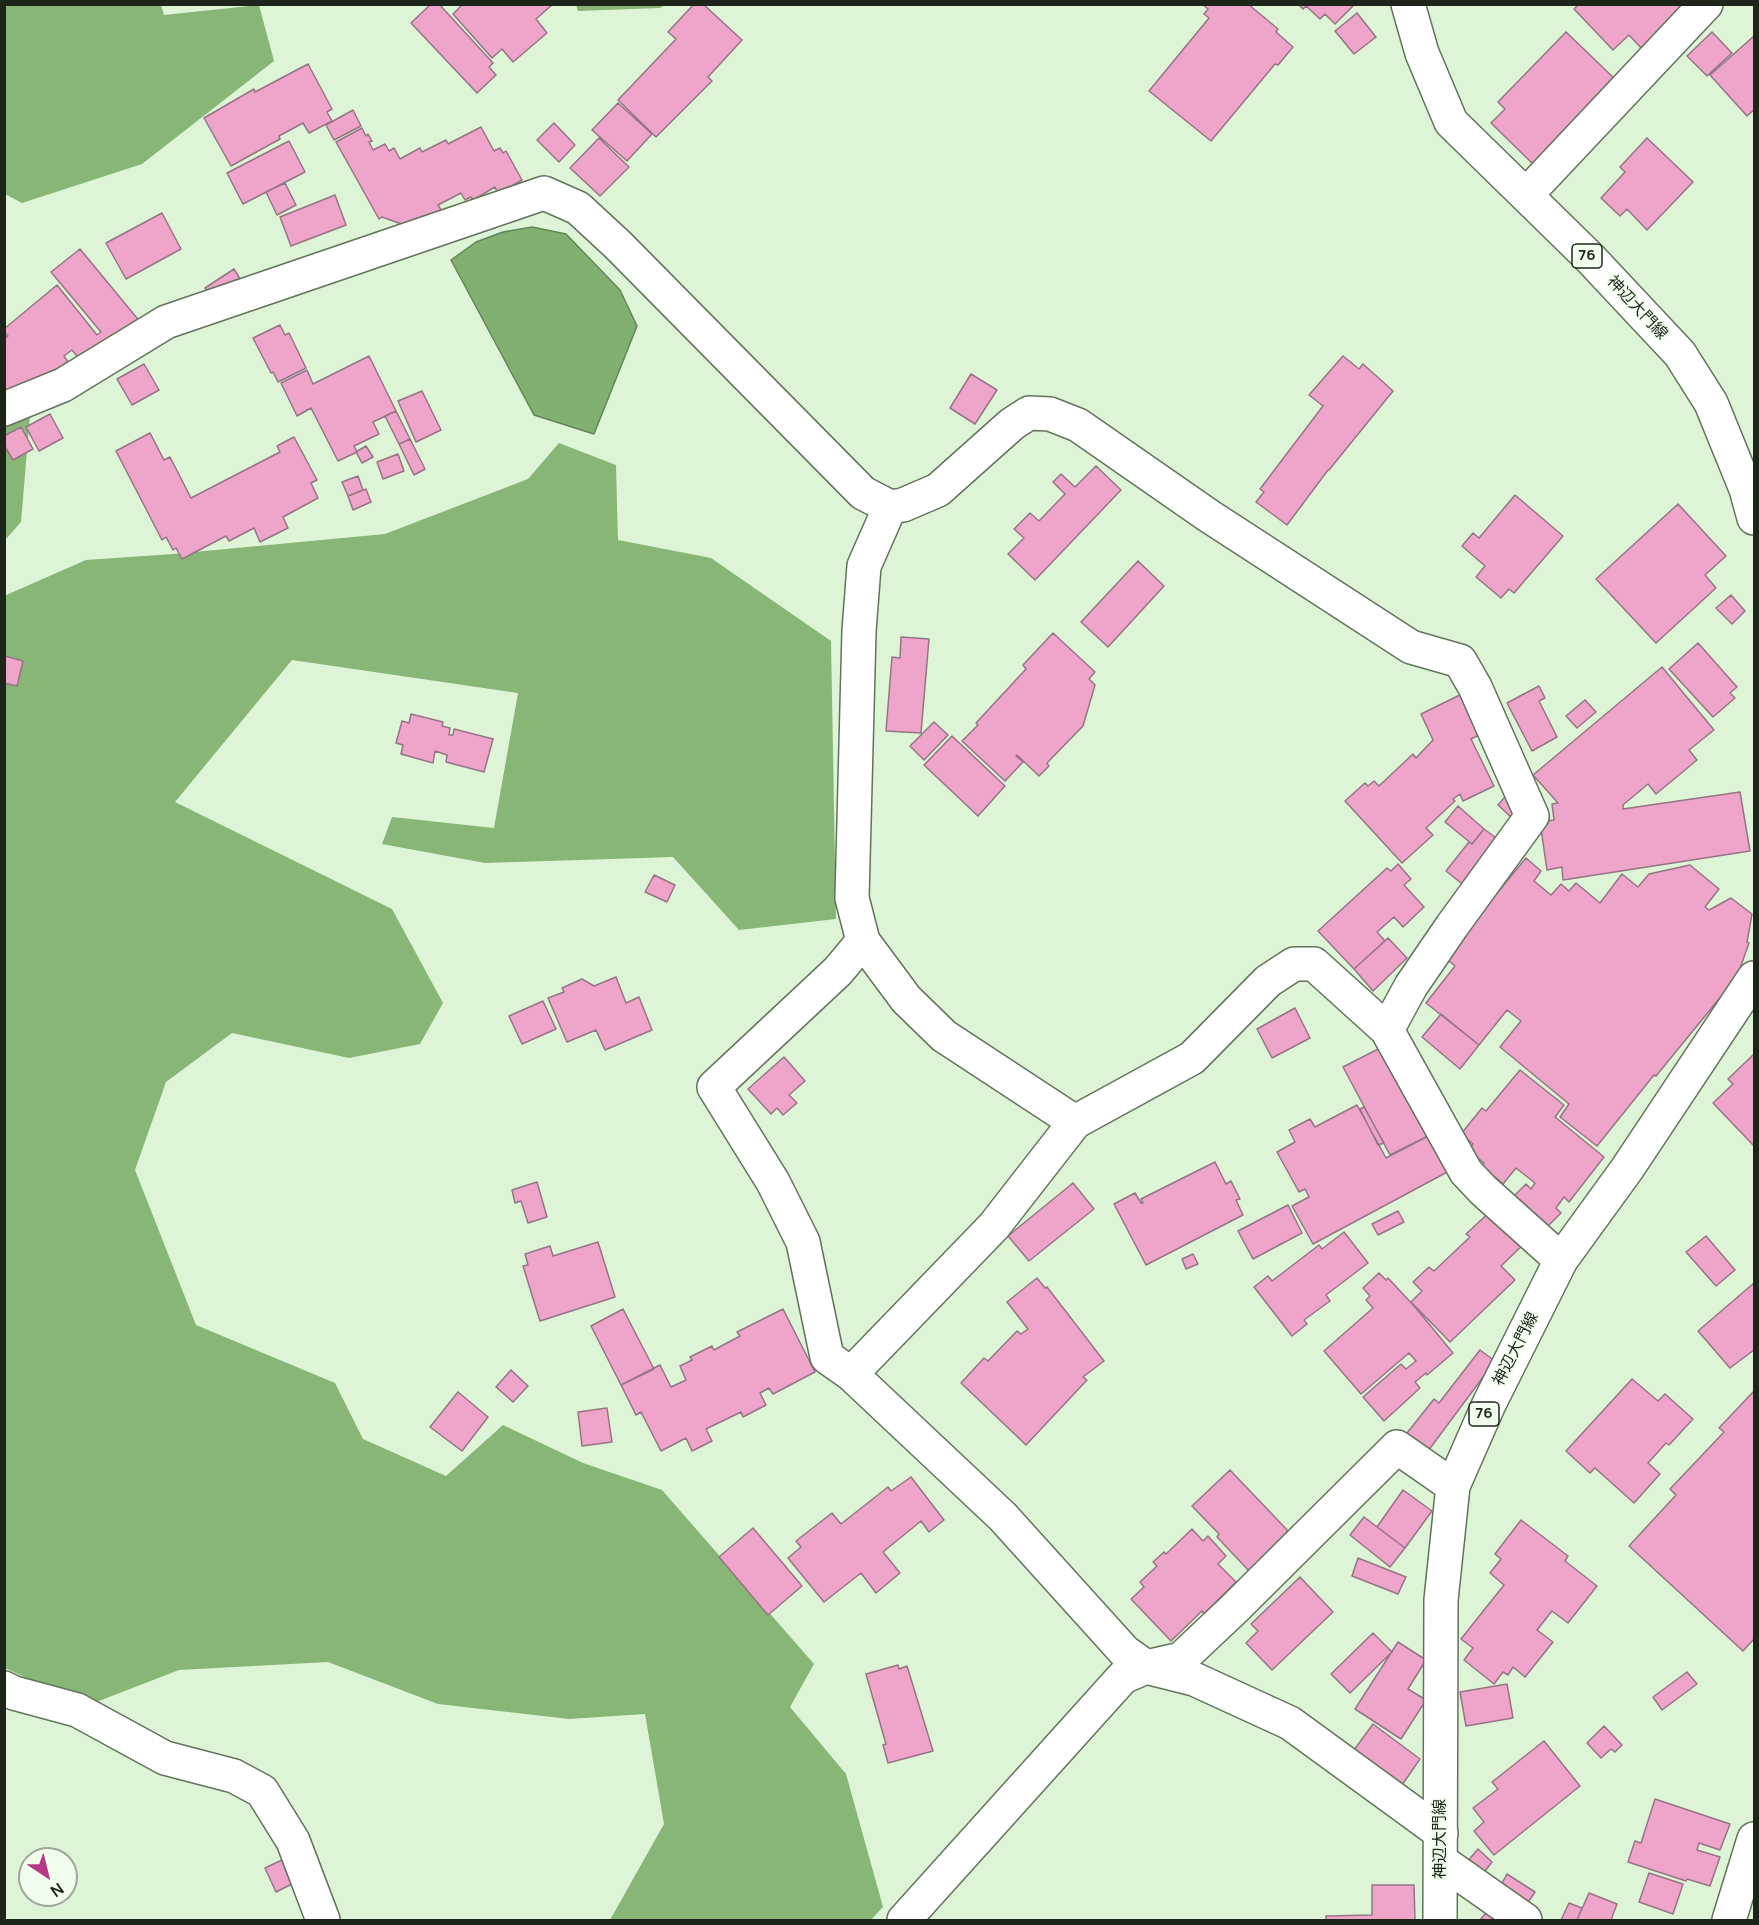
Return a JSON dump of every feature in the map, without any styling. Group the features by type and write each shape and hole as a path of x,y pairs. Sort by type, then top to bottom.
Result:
{"street":[{"name":"神辺大門線","path":"1408,4 1422,53 1451,122 1590,258 1680,354 1711,403 1752,500"},
{"path":"1526,195 1706,4"},
{"path":"4,409 63,384 166,322 544,193 578,208 618,244 863,493 890,507 903,505 938,490 1012,424 1029,413 1050,414 1078,425 1209,516 1411,647 1460,661 1475,687 1532,816 1452,926 1411,987 1387,1030"},
{"path":"890,507 864,566 859,631 852,898 863,941 906,999 944,1036 1075,1122"},
{"path":"863,941 838,971 714,1087 774,1182 803,1242 827,1357 852,1374 1003,1517 1125,1652 1146,1667 1194,1679 1290,1723 1441,1847 1525,1920"},
{"path":"852,1374 994,1226 1075,1122 1192,1058 1268,981 1294,964 1314,964 1387,1030 1466,1172 1561,1260"},
{"name":"神辺大門線","path":"1440,1920 1441,1600 1453,1486 1489,1404 1561,1260 1627,1169 1755,978"},
{"path":"904,1920 1124,1677 1146,1667 1181,1659 1397,1447 1453,1486"},
{"path":"4,1688 14,1693 77,1710 165,1758 234,1776 262,1791 293,1841 323,1920"},
{"path":"1729,1920 1755,1839"}],"shaded area":[{"path":"576,4 665,5 660,8 578,11"},
{"path":"4,5 161,5 164,15 259,5 274,61 142,164 22,203 5,194"},
{"path":"532,227 566,234 620,290 637,326 594,434 534,415 451,260 476,242 503,232"},
{"path":"5,412 30,415 21,522 5,540"},
{"path":"559,443 616,465 618,540 711,558 831,641 836,919 739,930 673,857 485,863 382,844 392,817 494,828 518,693 292,660 175,802 392,909 443,1003 420,1044 349,1058 232,1033 166,1082 135,1170 196,1325 335,1383 363,1439 446,1476 503,1425 583,1463 662,1490 814,1664 790,1707 846,1774 883,1907 871,1920 610,1920 664,1824 645,1714 569,1719 438,1704 328,1662 179,1670 86,1706 5,1668 4,596 86,560 385,534 528,479"}],"building":[{"path":"431,4 439,4 493,63 489,67 496,75 477,93 411,23"},
{"path":"463,4 553,4 536,19 547,33 513,62 502,49 492,58 453,14"},
{"path":"694,4 703,4 742,40 708,77 712,81 656,137 618,100 676,39 668,32"},
{"path":"1202,4 1248,4 1278,29 1276,32 1293,47 1278,65 1275,64 1211,141 1149,91 1209,18 1204,14 1208,9"},
{"path":"1298,4 1355,4 1335,24 1325,14 1320,19 1306,6 1303,9"},
{"path":"1579,4 1690,4 1643,50 1629,35 1613,50 1574,9"},
{"path":"1357,13 1376,37 1354,54 1335,31"},
{"path":"1566,32 1616,80 1535,166 1491,123 1505,109 1498,102"},
{"path":"1712,32 1732,53 1707,76 1687,56"},
{"path":"1754,36 1754,110 1747,116 1710,75"},
{"path":"308,64 332,109 327,112 332,121 309,133 303,123 279,136 280,139 231,166 204,118 254,89 255,92"},
{"path":"618,103 652,134 627,161 592,130"},
{"path":"353,110 361,126 334,140 326,125"},
{"path":"554,123 575,145 559,162 537,140"},
{"path":"481,127 494,151 500,148 503,153 506,151 522,180 498,194 495,187 473,200 471,197 465,200 461,193 438,205 443,213 404,225 382,217 379,219 336,142 362,128 372,141 369,142 373,150 385,144 389,151 394,148 400,159 420,148 422,152 446,140 448,144"},
{"path":"599,138 629,167 600,196 570,168"},
{"path":"1647,138 1693,182 1647,230 1627,209 1620,216 1601,198 1625,172 1620,167"},
{"path":"289,141 305,172 243,204 227,173"},
{"path":"285,183 296,205 277,215 266,192"},
{"path":"335,195 346,225 291,246 280,217"},
{"path":"162,213 181,249 126,279 106,243"},
{"path":"80,249 146,329 80,360 72,350 64,356 70,365 41,382 37,377 11,397 4,390 4,339 8,336 4,329 57,285 97,335 101,332 51,272"},
{"path":"234,269 242,282 213,301 205,288"},
{"path":"280,325 285,335 289,333 306,368 278,382 253,338"},
{"path":"369,356 396,411 373,422 379,434 354,446 357,452 338,461 311,408 297,416 281,383 307,370 313,384"},
{"path":"1343,356 1359,369 1363,364 1393,391 1328,470 1287,525 1256,502 1264,492 1260,489 1323,406 1309,395"},
{"path":"144,364 159,390 132,405 117,379"},
{"path":"971,374 997,390 975,424 950,408"},
{"path":"422,391 441,430 416,442 398,401"},
{"path":"396,411 410,439 399,444 385,416"},
{"path":"50,414 63,438 39,451 26,427"},
{"path":"21,427 33,449 13,460 4,445 4,436"},
{"path":"150,433 164,460 170,457 191,498 280,452 277,446 294,437 317,480 311,483 318,498 283,517 288,528 260,542 254,528 229,541 226,536 182,559 176,548 173,550 166,537 162,540 116,451"},
{"path":"410,439 425,469 414,475 399,444"},
{"path":"366,446 373,457 362,463 356,452"},
{"path":"398,454 404,471 383,479 377,462"},
{"path":"1096,466 1121,490 1035,580 1008,554 1024,538 1014,529 1030,513 1039,521 1065,494 1053,482 1061,474 1075,487"},
{"path":"358,476 363,490 348,496 342,482"},
{"path":"366,489 371,502 353,510 348,496"},
{"path":"1515,495 1563,536 1514,593 1509,589 1501,598 1476,577 1485,566 1462,546 1473,533 1479,538"},
{"path":"1678,504 1726,556 1705,575 1716,588 1656,643 1596,579"},
{"path":"1138,561 1164,586 1108,647 1081,622"},
{"path":"1731,595 1745,611 1732,624 1716,608"},
{"path":"1053,633 1095,672 1089,679 1095,685 1083,726 1047,763 1049,766 1039,776 1017,755 1023,762 1005,781 962,741 1026,669 1023,665"},
{"path":"901,637 929,639 921,733 886,731 892,657 900,658"},
{"path":"1698,643 1737,687 1730,693 1735,698 1713,717 1669,669"},
{"path":"5,656 23,661 17,686 4,683"},
{"path":"1662,667 1714,730 1689,750 1697,760 1656,794 1648,784 1623,805 1623,809 1740,792 1750,851 1563,880 1562,867 1547,870 1540,822 1554,820 1552,804 1558,803 1533,775"},
{"path":"1539,686 1545,698 1539,701 1557,737 1532,751 1507,703"},
{"path":"1466,692 1485,732 1471,739 1494,786 1463,801 1460,794 1453,799 1455,801 1426,828 1433,835 1402,863 1345,801 1365,783 1368,786 1374,781 1379,786 1413,754 1416,758 1433,740 1421,714"},
{"path":"1585,700 1596,712 1577,728 1566,716"},
{"path":"411,714 443,722 442,726 450,728 449,735 453,735 454,729 493,739 484,772 446,762 447,755 435,751 433,763 401,754 403,745 396,743 402,721 409,723"},
{"path":"934,722 948,735 924,760 910,746"},
{"path":"952,736 1005,786 978,816 924,765"},
{"path":"1509,792 1514,809 1513,819 1498,805"},
{"path":"1458,806 1484,829 1472,844 1445,822"},
{"path":"1484,829 1507,846 1471,891 1446,871 1469,842 1472,844"},
{"path":"1526,858 1541,871 1534,881 1551,895 1561,884 1569,891 1576,883 1600,903 1622,874 1638,887 1649,874 1690,865 1719,889 1705,907 1709,910 1731,898 1752,914 1747,942 1749,943 1737,977 1597,1146 1560,1117 1569,1104 1500,1047 1521,1021 1507,1010 1479,1045 1426,1003 1455,966 1444,957"},
{"path":"1398,864 1411,879 1404,885 1424,907 1403,927 1394,917 1377,932 1385,941 1354,969 1318,931 1387,868 1391,871"},
{"path":"654,875 675,885 667,902 645,892"},
{"path":"1388,938 1407,958 1373,991 1354,969"},
{"path":"616,977 626,1003 639,997 652,1030 605,1050 596,1030 567,1042 548,998 564,992 562,988 582,979 594,986"},
{"path":"543,1001 556,1029 522,1044 509,1016"},
{"path":"1295,1008 1310,1038 1272,1058 1257,1029"},
{"path":"1441,1014 1479,1045 1460,1069 1422,1037"},
{"path":"1384,1046 1432,1134 1390,1155 1343,1067"},
{"path":"1754,1054 1754,1146 1713,1103 1733,1084 1728,1079"},
{"path":"784,1057 805,1081 789,1095 797,1103 783,1115 777,1108 771,1114 748,1089"},
{"path":"1520,1070 1564,1105 1555,1117 1604,1157 1569,1202 1564,1197 1556,1208 1561,1213 1545,1229 1512,1198 1526,1184 1531,1189 1535,1183 1516,1168 1503,1184 1482,1166 1484,1163 1468,1150 1473,1144 1461,1134 1482,1108 1486,1111"},
{"path":"1357,1105 1386,1158 1432,1134 1451,1170 1313,1244 1292,1206 1309,1197 1305,1189 1299,1192 1277,1152 1295,1142 1289,1130 1310,1119 1315,1127"},
{"path":"1364,1107 1384,1143 1378,1145 1360,1109"},
{"path":"1215,1162 1226,1184 1231,1181 1240,1199 1236,1200 1243,1215 1146,1265 1114,1204 1135,1193 1143,1203 1141,1199"},
{"path":"537,1182 547,1217 528,1223 521,1201 515,1203 512,1190"},
{"path":"1073,1183 1094,1209 1029,1261 1008,1236"},
{"path":"1288,1205 1302,1233 1253,1259 1238,1231"},
{"path":"1495,1207 1527,1241 1501,1266 1515,1280 1450,1342 1411,1302 1422,1291 1413,1282 1429,1267 1434,1271 1470,1237 1466,1234"},
{"path":"1398,1211 1404,1222 1378,1235 1372,1224"},
{"path":"1344,1232 1368,1263 1326,1295 1330,1301 1304,1320 1307,1324 1292,1336 1254,1287 1268,1276 1272,1281 1319,1245 1322,1249"},
{"path":"1706,1236 1735,1270 1716,1286 1686,1252"},
{"path":"598,1242 615,1297 540,1321 523,1266 528,1265 525,1254 550,1246 553,1256"},
{"path":"1193,1254 1198,1264 1186,1269 1182,1259"},
{"path":"1379,1273 1386,1280 1388,1278 1415,1307 1453,1353 1415,1382 1420,1388 1384,1421 1363,1397 1401,1364 1406,1369 1416,1361 1409,1353 1361,1394 1324,1351 1373,1308 1366,1300 1370,1296 1363,1288"},
{"path":"1037,1278 1045,1288 1047,1287 1104,1361 1083,1377 1087,1380 1026,1445 961,1383 984,1358 988,1361 1017,1331 1021,1334 1028,1329 1007,1302"},
{"path":"1754,1283 1754,1350 1730,1368 1698,1331"},
{"path":"623,1309 654,1369 621,1385 591,1326"},
{"path":"783,1309 815,1372 773,1394 769,1388 760,1393 766,1405 743,1417 741,1412 706,1429 712,1441 692,1451 686,1438 661,1451 641,1412 636,1415 621,1385 660,1365 671,1387 686,1380 680,1366 692,1360 690,1357 712,1346 714,1350 740,1336 737,1332"},
{"path":"1480,1350 1495,1361 1425,1455 1403,1438 1434,1399 1439,1403"},
{"path":"511,1370 528,1386 513,1402 496,1387"},
{"path":"1632,1379 1658,1401 1665,1394 1693,1419 1669,1445 1666,1443 1648,1463 1660,1474 1634,1503 1595,1468 1590,1473 1566,1451"},
{"path":"1754,1391 1754,1639 1743,1651 1629,1546 1676,1495 1670,1489 1724,1432 1719,1428"},
{"path":"458,1392 488,1417 462,1451 430,1427"},
{"path":"607,1408 612,1442 582,1446 578,1412"},
{"path":"1230,1470 1290,1533 1250,1572 1192,1506"},
{"path":"911,1477 944,1520 929,1532 921,1521 883,1552 900,1573 876,1593 861,1573 824,1602 788,1558 801,1547 796,1541 832,1513 841,1524 888,1487 891,1491"},
{"path":"1403,1490 1432,1511 1405,1548 1377,1527"},
{"path":"1364,1517 1405,1548 1390,1567 1350,1535"},
{"path":"1521,1520 1568,1556 1565,1561 1597,1586 1568,1623 1552,1611 1537,1630 1553,1642 1525,1677 1513,1667 1508,1675 1503,1672 1494,1684 1464,1660 1473,1648 1461,1639 1504,1585 1490,1573 1501,1559 1495,1554"},
{"path":"753,1528 802,1586 768,1615 719,1557"},
{"path":"1192,1529 1203,1541 1208,1536 1226,1556 1218,1564 1236,1582 1204,1614 1202,1611 1171,1641 1131,1599 1144,1587 1140,1582 1157,1566 1153,1562 1164,1552 1166,1554"},
{"path":"1358,1558 1406,1577 1398,1594 1352,1576"},
{"path":"1300,1577 1333,1612 1272,1670 1246,1643 1258,1631 1251,1624"},
{"path":"1373,1633 1392,1652 1350,1693 1331,1674"},
{"path":"1398,1642 1426,1660 1408,1689 1426,1700 1401,1739 1355,1709"},
{"path":"898,1665 899,1669 907,1666 933,1751 888,1763 883,1745 886,1744 866,1674"},
{"path":"1687,1672 1697,1684 1662,1710 1653,1697"},
{"path":"1507,1684 1513,1718 1466,1726 1460,1692"},
{"path":"1373,1724 1420,1759 1402,1785 1354,1750"},
{"path":"1604,1726 1622,1745 1615,1752 1611,1749 1601,1758 1587,1743"},
{"path":"1544,1741 1580,1786 1494,1855 1474,1831 1484,1822 1473,1808 1498,1789 1492,1782"},
{"path":"1655,1799 1730,1824 1720,1850 1699,1843 1697,1850 1720,1857 1710,1886 1687,1879 1686,1881 1628,1862 1635,1841 1641,1843"},
{"path":"1478,1849 1492,1862 1482,1875 1467,1862"},
{"path":"282,1860 292,1884 276,1892 265,1868"},
{"path":"1649,1873 1683,1884 1673,1914 1639,1902"},
{"path":"1507,1874 1535,1892 1527,1904 1500,1887"},
{"path":"1372,1885 1414,1885 1415,1920 1326,1920 1326,1916 1372,1915"},
{"path":"1589,1893 1617,1904 1611,1920 1577,1920"},
{"path":"1569,1903 1582,1908 1577,1920 1561,1920"},
{"path":"1491,1907 1507,1920 1480,1920"}]}
